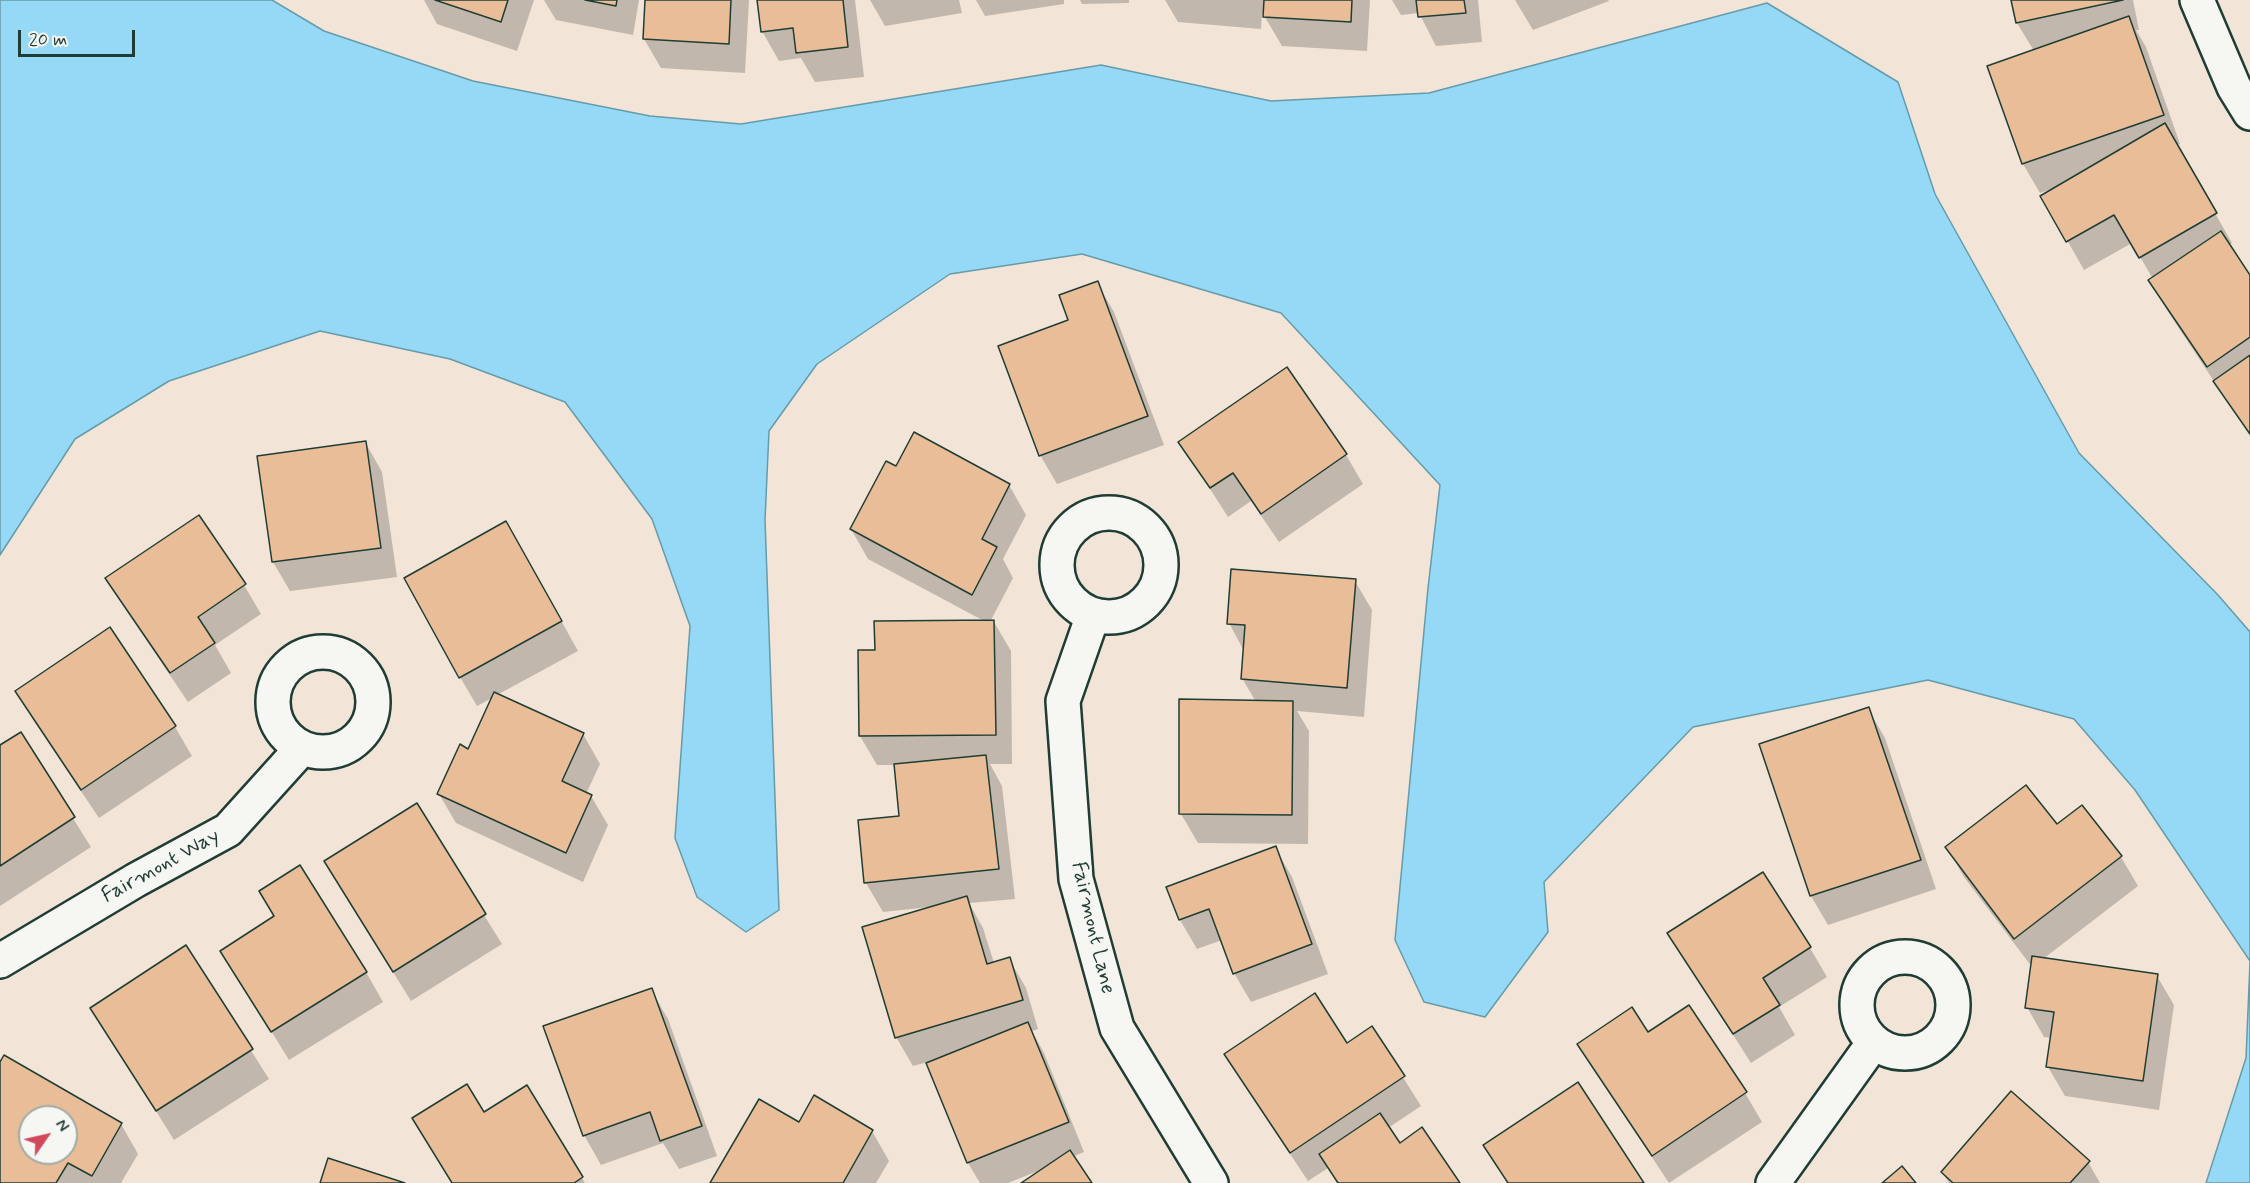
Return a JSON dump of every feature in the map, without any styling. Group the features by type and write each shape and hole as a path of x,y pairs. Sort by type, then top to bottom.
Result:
{"street":[{"path":"2197,0 2234,87 2250,113"},
{"name":"Fairmont Lane","path":"1093,615 1063,701 1076,879 1117,1028 1211,1183"},
{"name":"Fairmont Way","path":"0,961 136,880 228,830 302,748"},
{"path":"1773,1183 1874,1042"}],"water":[{"path":"0,0 272,0 324,31 473,81 650,116 741,124 1101,65 1271,101 1429,93 1767,3 1898,82 1935,194 2079,453 2218,595 2250,632 2250,961 2135,790 2074,719 1928,680 1693,727 1544,882 1548,932 1485,1017 1424,1002 1395,940 1428,588 1440,485 1281,313 1082,254 950,274 817,364 769,431 765,520 779,910 746,932 697,897 675,838 690,626 652,519 565,402 450,359 320,331 169,381 75,439 0,555"},
{"path":"2250,962 2250,1183 2206,1183 2246,1058"}],"building":[{"path":"435,0 508,0 501,22"},
{"path":"585,0 617,0 616,6"},
{"path":"645,0 731,0 729,44 643,39"},
{"path":"757,0 843,0 848,47 796,53 793,28 761,32"},
{"path":"1264,0 1352,0 1351,22 1263,17"},
{"path":"1416,0 1464,0 1466,13 1418,17"},
{"path":"2011,0 2123,0 2016,23"},
{"path":"2129,16 2164,115 2022,164 1987,66"},
{"path":"2165,123 2217,213 2139,258 2114,215 2066,242 2040,196"},
{"path":"2221,231 2250,275 2250,337 2207,367 2148,280"},
{"path":"1098,281 1148,416 1039,456 998,346 1068,320 1059,295"},
{"path":"2250,355 2250,434 2213,381"},
{"path":"1287,367 1347,454 1261,514 1233,473 1210,488 1178,442"},
{"path":"914,432 1010,484 982,539 997,547 972,595 850,529 886,461 896,466"},
{"path":"366,441 381,548 272,562 257,456"},
{"path":"199,515 246,584 198,617 215,643 170,673 105,578"},
{"path":"506,521 562,621 459,678 404,578"},
{"path":"1231,569 1356,579 1347,688 1241,679 1245,625 1227,624"},
{"path":"994,620 996,735 859,736 858,650 875,650 874,621"},
{"path":"110,627 176,726 81,790 15,691"},
{"path":"494,692 584,733 562,781 592,795 566,853 437,794 460,744 468,749"},
{"path":"1179,699 1293,701 1292,815 1179,814"},
{"path":"1869,707 1921,860 1810,896 1759,744"},
{"path":"21,732 75,817 0,866 0,745"},
{"path":"986,755 999,869 864,883 858,820 899,816 894,764"},
{"path":"2026,785 2057,824 2082,805 2122,856 2014,939 1945,847"},
{"path":"417,803 486,914 393,972 324,861"},
{"path":"1276,846 1312,944 1233,974 1209,909 1179,920 1166,887"},
{"path":"300,865 367,972 271,1032 220,951 274,916 259,891"},
{"path":"1763,872 1811,947 1763,978 1780,1005 1733,1034 1667,933"},
{"path":"967,896 987,964 1010,957 1023,1000 895,1038 862,927"},
{"path":"186,945 253,1049 156,1111 90,1008"},
{"path":"2032,956 2158,974 2143,1081 2046,1067 2054,1012 2025,1008"},
{"path":"652,988 702,1126 660,1141 650,1112 583,1136 543,1026"},
{"path":"1315,993 1347,1043 1372,1026 1405,1076 1290,1153 1224,1054"},
{"path":"1689,1005 1747,1092 1652,1156 1577,1044 1632,1007 1648,1032"},
{"path":"1028,1022 1069,1122 967,1163 926,1063"},
{"path":"4,1055 122,1123 92,1176 72,1165 78,1165 78,1105 18,1105 18,1165 67,1165 56,1183 0,1183 0,1062"},
{"path":"1578,1082 1644,1183 1508,1183 1483,1145"},
{"path":"467,1084 484,1112 527,1085 583,1177 574,1183 452,1183 412,1118"},
{"path":"2011,1091 2090,1161 2070,1183 1953,1183 1941,1172"},
{"path":"814,1095 873,1130 843,1183 710,1183 759,1099 799,1122"},
{"path":"1380,1113 1400,1143 1422,1127 1460,1183 1338,1183 1319,1154"},
{"path":"1070,1150 1092,1183 1021,1183"},
{"path":"328,1158 405,1183 320,1183"},
{"path":"1902,1166 1916,1183 1882,1183"}]}
